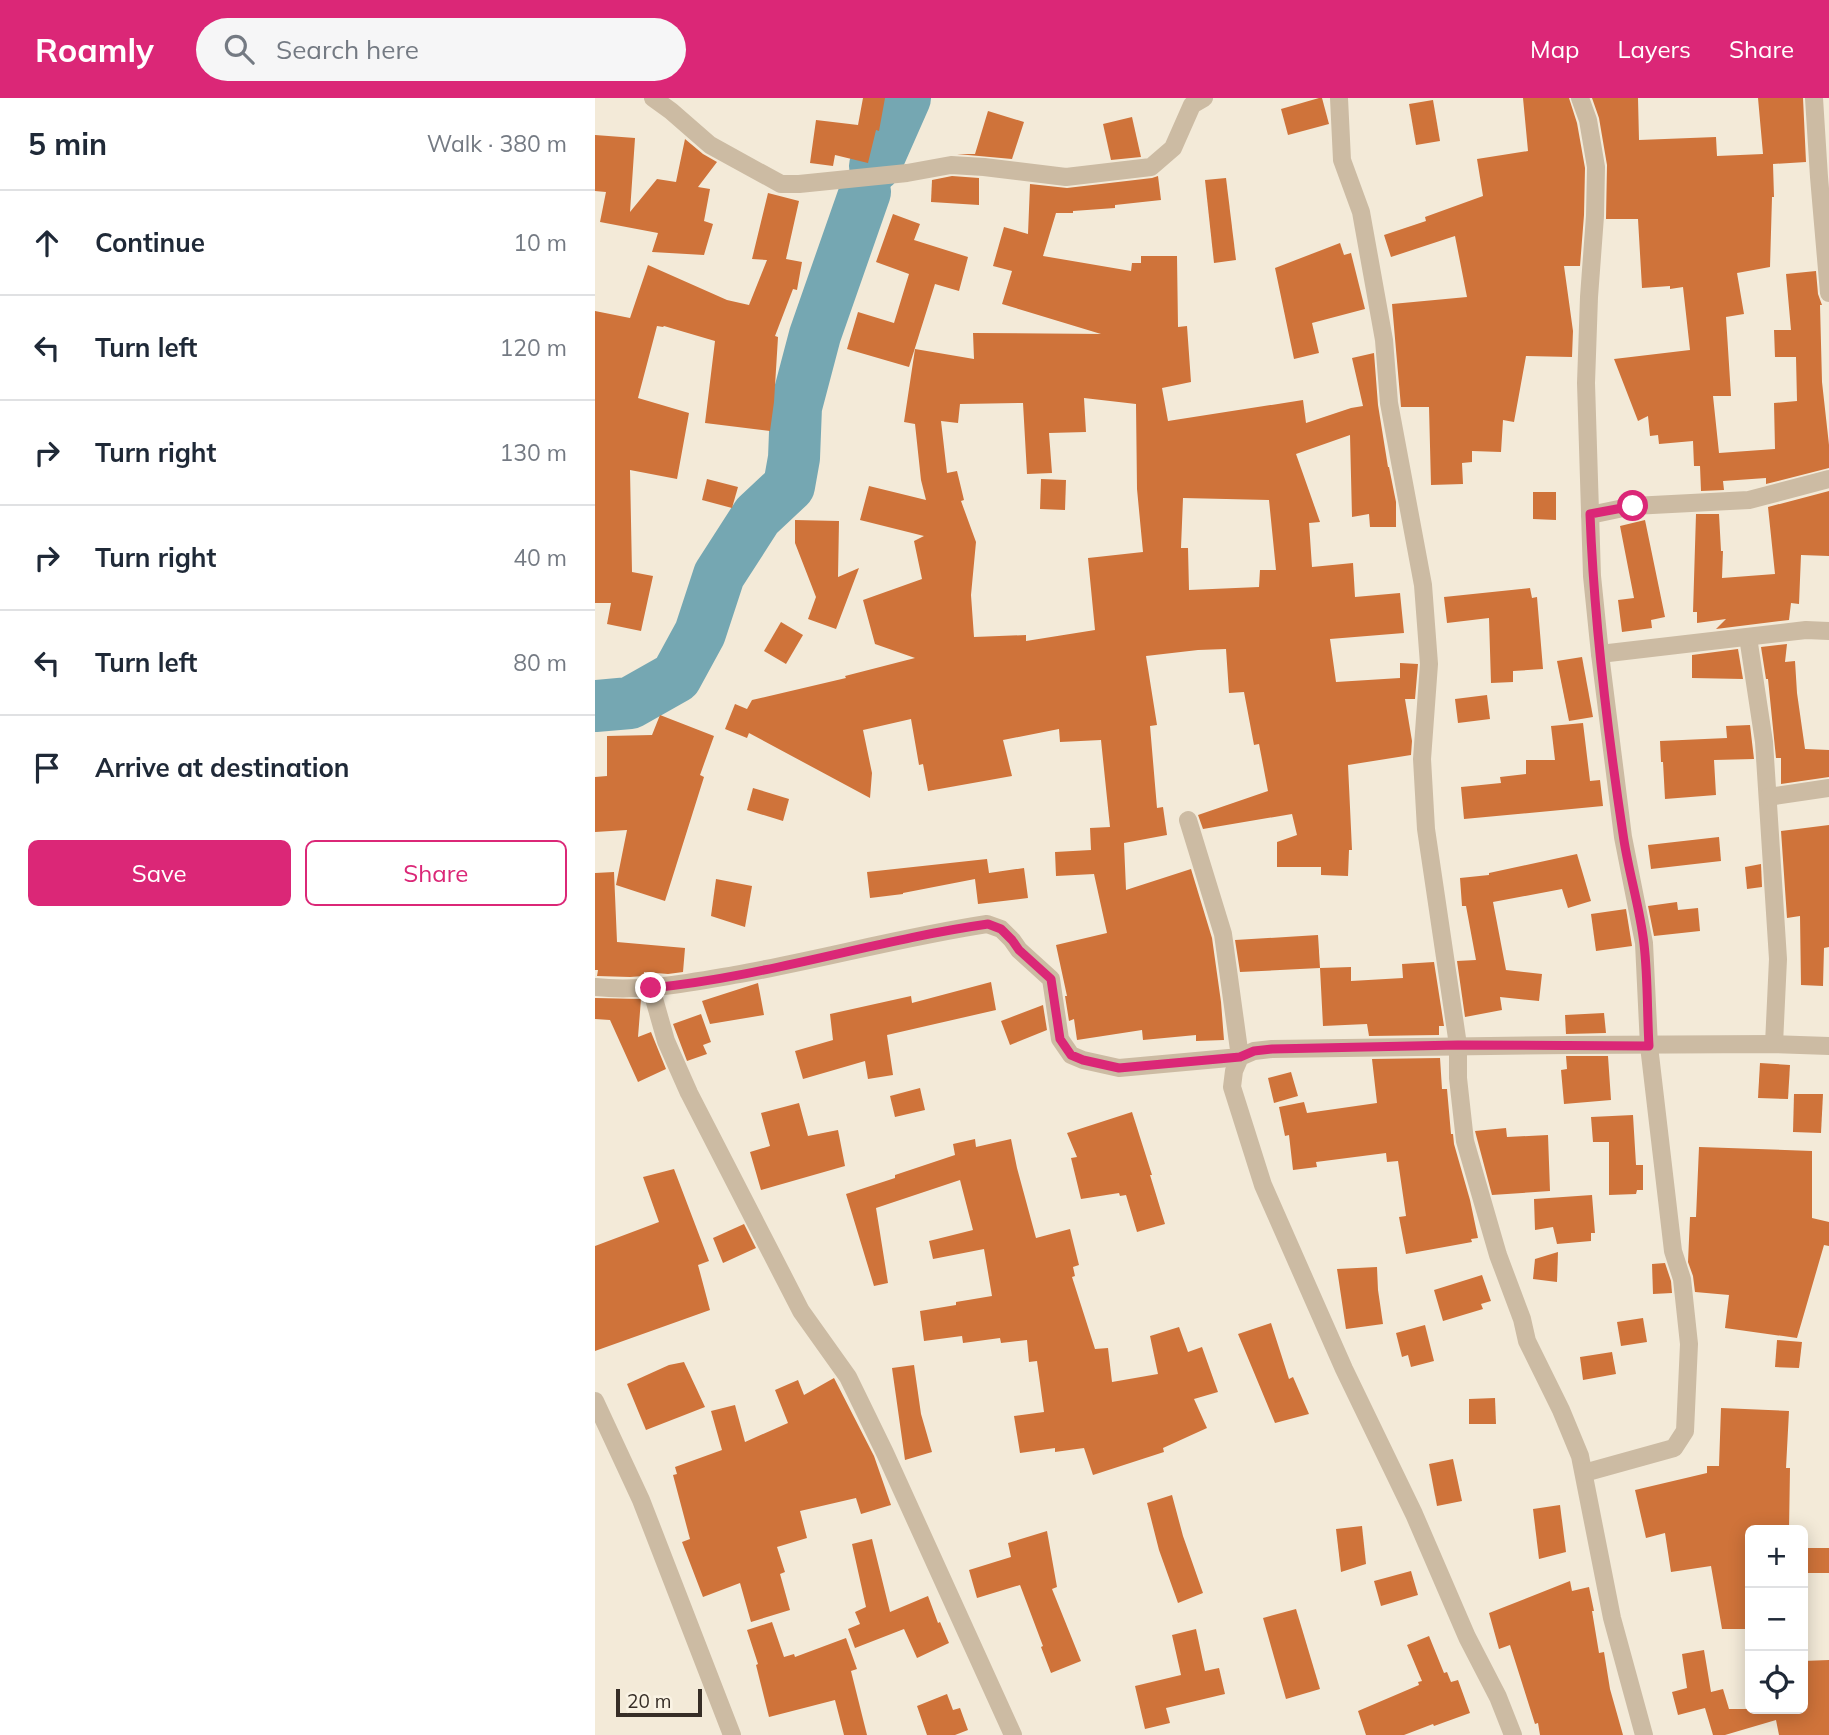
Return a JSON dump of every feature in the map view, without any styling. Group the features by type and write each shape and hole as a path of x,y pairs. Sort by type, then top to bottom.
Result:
{"street":[{"path":"653,98 710,145 781,184 799,184 907,173 951,165 1066,177 1151,167 1174,148 1192,106 1204,98"},
{"path":"1339,98 1342,160 1361,212 1384,340 1389,403 1423,585 1429,664 1422,760 1426,828 1458,1045 1458,1078 1465,1141 1498,1255 1522,1319 1527,1341 1580,1456 1612,1618 1644,1735"},
{"path":"1580,98 1588,120 1596,167 1586,383 1592,576 1623,837 1644,943 1649,1046 1673,1251 1682,1279 1689,1344 1685,1431 1674,1448 1584,1473"},
{"path":"1814,98 1829,293"},
{"path":"1590,514 1633,506 1749,500 1829,479"},
{"path":"1600,654 1806,631 1829,631"},
{"path":"1748,637 1764,742 1778,959 1774,1044"},
{"path":"1767,797 1829,788"},
{"path":"1188,820 1223,934 1240,1057 1232,1087 1263,1185 1343,1369 1414,1514 1513,1735"},
{"path":"595,987 613,989 676,985 988,924 1001,929 1019,950 1051,979 1060,1039 1071,1055 1119,1068 1240,1057 1254,1051 1272,1049 1458,1045 1829,1046"},
{"path":"651,988 666,1041 689,1093 801,1311 848,1377 1013,1735"},
{"path":"595,1401 641,1500 732,1735"}],"building":[{"path":"863,98 885,98 879,131 876,130 868,163 835,155 833,166 810,163 816,120 858,125"},
{"path":"1322,98 1329,124 1288,135 1281,109"},
{"path":"1523,98 1569,98 1577,123 1585,168 1580,266 1564,266 1573,331 1572,357 1526,356 1514,422 1503,420 1501,452 1472,451 1472,462 1462,463 1463,484 1431,485 1429,407 1401,407 1392,304 1467,297 1455,236 1391,257 1384,235 1426,221 1425,217 1483,196 1477,159 1528,151"},
{"path":"1592,98 1638,98 1639,140 1716,137 1717,156 1763,154 1758,98 1803,98 1806,162 1773,164 1770,267 1737,273 1744,314 1726,317 1731,396 1713,396 1719,453 1775,449 1774,403 1797,401 1796,357 1775,357 1774,330 1791,330 1786,274 1816,271 1822,305 1822,382 1829,468 1766,484 1766,478 1723,481 1724,490 1701,491 1700,466 1694,466 1693,441 1659,444 1658,435 1650,436 1648,416 1638,421 1614,359 1690,350 1683,287 1642,288 1638,219 1606,219 1607,165 1599,118"},
{"path":"1433,100 1440,141 1416,145 1409,104"},
{"path":"988,111 1024,122 1012,159 957,154 975,154"},
{"path":"1132,117 1141,157 1111,160 1103,124"},
{"path":"595,135 635,138 630,212 657,179 676,182 685,139 717,162 698,187 710,189 704,221 713,224 704,255 652,252 658,233 600,222 606,192 595,191"},
{"path":"952,176 979,178 979,205 931,202 932,180"},
{"path":"1158,176 1161,200 1115,205 1115,208 1056,213 1043,256 1131,271 1132,263 1141,263 1141,256 1177,256 1178,327 1187,326 1191,382 1162,388 1168,421 1303,400 1306,423 1363,406 1352,358 1374,353 1378,405 1396,502 1396,527 1370,527 1369,514 1352,517 1350,435 1296,454 1320,522 1309,523 1312,567 1353,563 1355,597 1400,593 1404,633 1330,639 1336,682 1400,678 1400,663 1418,664 1415,699 1405,699 1412,741 1411,755 1348,765 1352,850 1349,850 1348,876 1321,875 1321,867 1277,867 1277,842 1297,835 1292,814 1203,829 1198,815 1268,791 1259,744 1254,745 1244,692 1229,693 1226,649 1146,656 1157,725 1150,726 1157,808 1163,807 1167,835 1124,843 1126,890 1191,869 1212,938 1224,1040 1196,1041 1196,1035 1143,1040 1142,1030 1077,1040 1074,1019 1069,1021 1067,996 1056,945 1107,933 1094,874 1056,876 1055,852 1091,850 1090,828 1110,827 1101,740 1060,742 1059,729 1003,740 1012,776 928,791 923,764 919,765 911,719 863,730 872,773 870,798 749,733 747,738 725,729 735,704 747,709 752,700 846,678 845,676 915,658 875,644 863,600 922,579 914,541 924,536 860,520 869,486 926,500 915,424 904,422 915,349 974,359 973,333 1101,334 1002,304 1012,271 993,266 1004,227 1028,234 1030,184 1067,188","holes":["1084,398 1136,404 1137,489 1143,552 1088,558 1095,630 1026,641 1026,635 974,637 971,595 976,542 961,501 964,500 957,471 947,473 941,421 958,423 960,404 1023,403 1027,474 1052,473 1049,433 1086,432","1183,498 1269,500 1276,570 1260,570 1259,587 1189,590 1188,548 1181,548"]},
{"path":"1226,178 1236,260 1214,263 1205,180"},
{"path":"768,193 799,201 786,259 802,262 797,290 793,289 775,336 778,337 770,431 705,423 715,341 657,326 638,398 689,413 677,479 630,470 632,572 653,576 641,631 607,624 611,603 595,603 595,311 630,318 648,265 727,300 749,305 767,260 752,259"},
{"path":"893,214 920,224 914,240 968,257 959,291 935,284 909,367 847,349 858,312 894,323 909,274 876,262"},
{"path":"1340,243 1344,255 1351,253 1365,309 1312,323 1319,353 1294,359 1275,268"},
{"path":"707,479 738,487 732,508 702,500"},
{"path":"1041,479 1066,480 1065,510 1040,509"},
{"path":"1829,491 1829,556 1801,555 1799,604 1791,603 1789,620 1716,629 1726,619 1697,623 1697,612 1693,612 1696,514 1719,514 1723,551 1722,578 1775,574 1768,507"},
{"path":"1533,492 1556,492 1556,520 1533,519"},
{"path":"795,520 839,521 838,577 859,568 836,629 808,619 816,597 795,543"},
{"path":"1645,520 1665,617 1651,620 1652,628 1622,632 1618,600 1634,598 1620,526"},
{"path":"1530,588 1532,598 1537,597 1543,669 1513,671 1513,682 1491,683 1489,618 1447,623 1444,597"},
{"path":"781,622 803,635 786,664 764,651"},
{"path":"1787,644 1785,662 1795,661 1805,749 1829,750 1829,777 1781,784 1781,758 1776,758 1768,679 1761,647"},
{"path":"1738,649 1743,679 1692,678 1692,655"},
{"path":"1582,657 1593,717 1569,721 1557,661"},
{"path":"1487,695 1490,719 1458,723 1455,699"},
{"path":"660,715 714,736 700,775 704,777 665,901 616,885 627,830 595,832 595,777 607,776 607,736 652,735"},
{"path":"1583,723 1590,781 1600,780 1603,806 1464,819 1461,787 1501,783 1500,777 1526,774 1526,760 1555,760 1551,726"},
{"path":"1750,725 1754,759 1714,760 1716,795 1665,799 1660,741 1727,738 1726,726"},
{"path":"753,788 789,799 783,821 747,810"},
{"path":"1829,825 1829,947 1824,948 1823,986 1801,985 1800,916 1787,918 1781,831"},
{"path":"1719,837 1721,861 1651,869 1648,845"},
{"path":"1577,854 1591,901 1568,908 1562,889 1493,902 1506,970 1542,974 1539,1001 1500,997 1502,1010 1465,1017 1457,961 1476,960 1466,906 1462,906 1460,878 1489,875"},
{"path":"987,859 989,873 1024,868 1028,898 978,904 975,879 870,898 867,872"},
{"path":"1761,864 1762,887 1747,889 1745,867"},
{"path":"614,872 617,942 685,948 683,972 644,972 644,976 630,977 597,976 595,873"},
{"path":"716,879 752,886 745,927 711,916"},
{"path":"1677,902 1678,910 1698,908 1700,931 1654,936 1648,906"},
{"path":"1626,909 1632,946 1596,951 1591,914"},
{"path":"1318,935 1320,968 1240,972 1235,940"},
{"path":"1434,962 1444,1026 1439,1026 1439,1035 1369,1036 1367,1024 1323,1026 1320,968 1351,967 1351,981 1403,978 1402,964"},
{"path":"991,982 996,1010 887,1035 893,1075 868,1079 865,1061 803,1079 795,1051 833,1040 830,1014 911,996 912,1003"},
{"path":"758,983 764,1015 710,1024 702,1001"},
{"path":"595,998 641,999 638,1037 651,1032 666,1069 638,1082 610,1020 595,1019"},
{"path":"1043,1005 1047,1030 1010,1045 1001,1021"},
{"path":"1604,1013 1606,1033 1566,1034 1565,1015"},
{"path":"701,1014 711,1042 703,1045 707,1054 687,1061 673,1024"},
{"path":"1566,1056 1608,1056 1611,1100 1564,1104 1561,1070 1567,1069"},
{"path":"1440,1058 1442,1089 1447,1089 1451,1134 1478,1238 1471,1239 1472,1242 1406,1254 1399,1217 1406,1216 1398,1161 1387,1162 1386,1153 1316,1162 1317,1167 1293,1170 1289,1135 1285,1136 1279,1107 1304,1102 1307,1113 1377,1103 1372,1059"},
{"path":"1760,1063 1790,1065 1788,1099 1758,1098"},
{"path":"1291,1072 1298,1096 1274,1103 1268,1078"},
{"path":"920,1088 925,1110 895,1117 890,1096"},
{"path":"1794,1094 1823,1094 1821,1133 1793,1132"},
{"path":"799,1103 808,1136 838,1130 845,1166 761,1190 750,1152 770,1146 761,1113"},
{"path":"1132,1112 1165,1224 1137,1232 1126,1195 1120,1196 1119,1193 1081,1199 1071,1158 1077,1157 1067,1133"},
{"path":"1633,1115 1636,1165 1643,1165 1643,1190 1637,1190 1636,1194 1609,1195 1609,1142 1593,1142 1591,1117"},
{"path":"1506,1128 1507,1137 1548,1135 1550,1191 1492,1195 1475,1131"},
{"path":"975,1139 976,1147 1011,1139 1036,1238 1070,1229 1079,1265 1073,1267 1075,1276 1072,1277 1095,1349 1108,1348 1112,1382 1158,1374 1150,1336 1179,1327 1188,1352 1202,1347 1218,1392 1194,1399 1207,1428 1163,1448 1164,1452 1093,1475 1084,1448 1055,1452 1055,1448 1020,1453 1014,1416 1044,1412 1037,1361 1029,1362 1027,1340 1001,1343 1000,1338 963,1343 962,1336 924,1341 920,1311 992,1296 984,1249 933,1259 929,1241 973,1230 960,1180 876,1208 888,1283 874,1286 846,1194 955,1155 953,1144"},
{"path":"1699,1147 1812,1151 1812,1218 1829,1222 1829,1246 1824,1245 1797,1338 1725,1328 1729,1295 1695,1292 1688,1262 1690,1217 1696,1217"},
{"path":"674,1169 709,1261 698,1265 710,1310 595,1351 595,1246 659,1222 643,1177"},
{"path":"1592,1195 1595,1233 1591,1233 1591,1241 1557,1244 1553,1227 1535,1230 1534,1199"},
{"path":"744,1224 756,1248 723,1263 713,1238"},
{"path":"1558,1252 1557,1282 1533,1279 1535,1259"},
{"path":"1665,1263 1672,1293 1653,1294 1652,1264"},
{"path":"1377,1267 1383,1324 1346,1329 1337,1269"},
{"path":"1482,1275 1491,1301 1481,1304 1483,1309 1443,1321 1434,1290"},
{"path":"1643,1318 1647,1342 1621,1346 1617,1322"},
{"path":"1271,1323 1289,1379 1293,1377 1309,1414 1275,1423 1238,1334"},
{"path":"1425,1325 1434,1361 1411,1367 1408,1355 1402,1357 1396,1333"},
{"path":"1777,1340 1802,1342 1799,1368 1775,1367"},
{"path":"1612,1352 1616,1374 1583,1380 1580,1357"},
{"path":"684,1362 705,1407 646,1430 627,1384 669,1365"},
{"path":"914,1365 921,1414 932,1452 905,1460 892,1368"},
{"path":"834,1378 874,1456 891,1505 861,1514 856,1498 800,1511 807,1538 777,1547 785,1572 780,1574 790,1610 751,1622 740,1583 703,1597 682,1542 690,1539 673,1475 677,1474 675,1467 722,1450 711,1411 735,1405 745,1442 788,1423 775,1390 798,1380 804,1395"},
{"path":"1495,1398 1496,1424 1469,1424 1469,1399"},
{"path":"1721,1408 1789,1411 1786,1468 1790,1468 1789,1525 1745,1525 1745,1629 1722,1629 1711,1566 1671,1572 1665,1533 1646,1538 1635,1490 1707,1473 1707,1466 1719,1466"},
{"path":"1453,1459 1462,1501 1437,1506 1429,1464"},
{"path":"1172,1495 1203,1593 1178,1603 1159,1550 1147,1503"},
{"path":"1560,1505 1566,1552 1539,1559 1533,1509"},
{"path":"1362,1526 1366,1564 1341,1572 1336,1529"},
{"path":"1047,1531 1057,1587 1052,1589 1081,1661 1051,1673 1020,1585 977,1598 969,1570 1011,1557 1008,1543"},
{"path":"872,1539 890,1612 928,1596 949,1643 917,1658 904,1629 855,1648 848,1629 860,1624 855,1612 866,1607 852,1544"},
{"path":"1808,1548 1829,1548 1829,1573 1808,1573"},
{"path":"1411,1571 1418,1595 1381,1606 1374,1581"},
{"path":"1570,1581 1572,1591 1589,1587 1599,1653 1604,1652 1610,1689 1623,1735 1540,1735 1510,1645 1499,1649 1489,1613"},
{"path":"1296,1609 1320,1689 1286,1699 1263,1618"},
{"path":"772,1622 784,1657 794,1654 795,1657 846,1638 857,1669 851,1671 867,1735 844,1735 835,1700 769,1717 756,1665 758,1664 747,1630"},
{"path":"1196,1629 1205,1671 1219,1668 1225,1694 1166,1708 1170,1723 1145,1729 1135,1686 1181,1675 1172,1635"},
{"path":"1429,1636 1444,1673 1447,1672 1451,1682 1458,1680 1470,1713 1404,1735 1366,1735 1358,1711 1419,1685 1418,1682 1422,1681 1407,1645"},
{"path":"1704,1650 1711,1692 1723,1689 1729,1709 1745,1709 1745,1714 1808,1714 1808,1661 1829,1660 1829,1735 1779,1735 1776,1720 1725,1735 1713,1735 1705,1708 1678,1715 1672,1692 1687,1688 1682,1654"},
{"path":"947,1694 953,1710 960,1708 968,1730 955,1735 927,1735 917,1706"}],"waterway":[{"path":"875,166 905,98"},
{"path":"595,706 630,703 676,677 700,633 719,575 757,516 789,486 794,458 796,407 815,335 865,192"}],"route":[{"path":"651,988 767,969 988,924 1001,929 1019,950 1051,979 1060,1039 1071,1055 1119,1068 1240,1057 1254,1051 1272,1049 1458,1045 1649,1046 1644,943 1623,837 1614,772 1592,576 1590,514 1633,506"}]}
